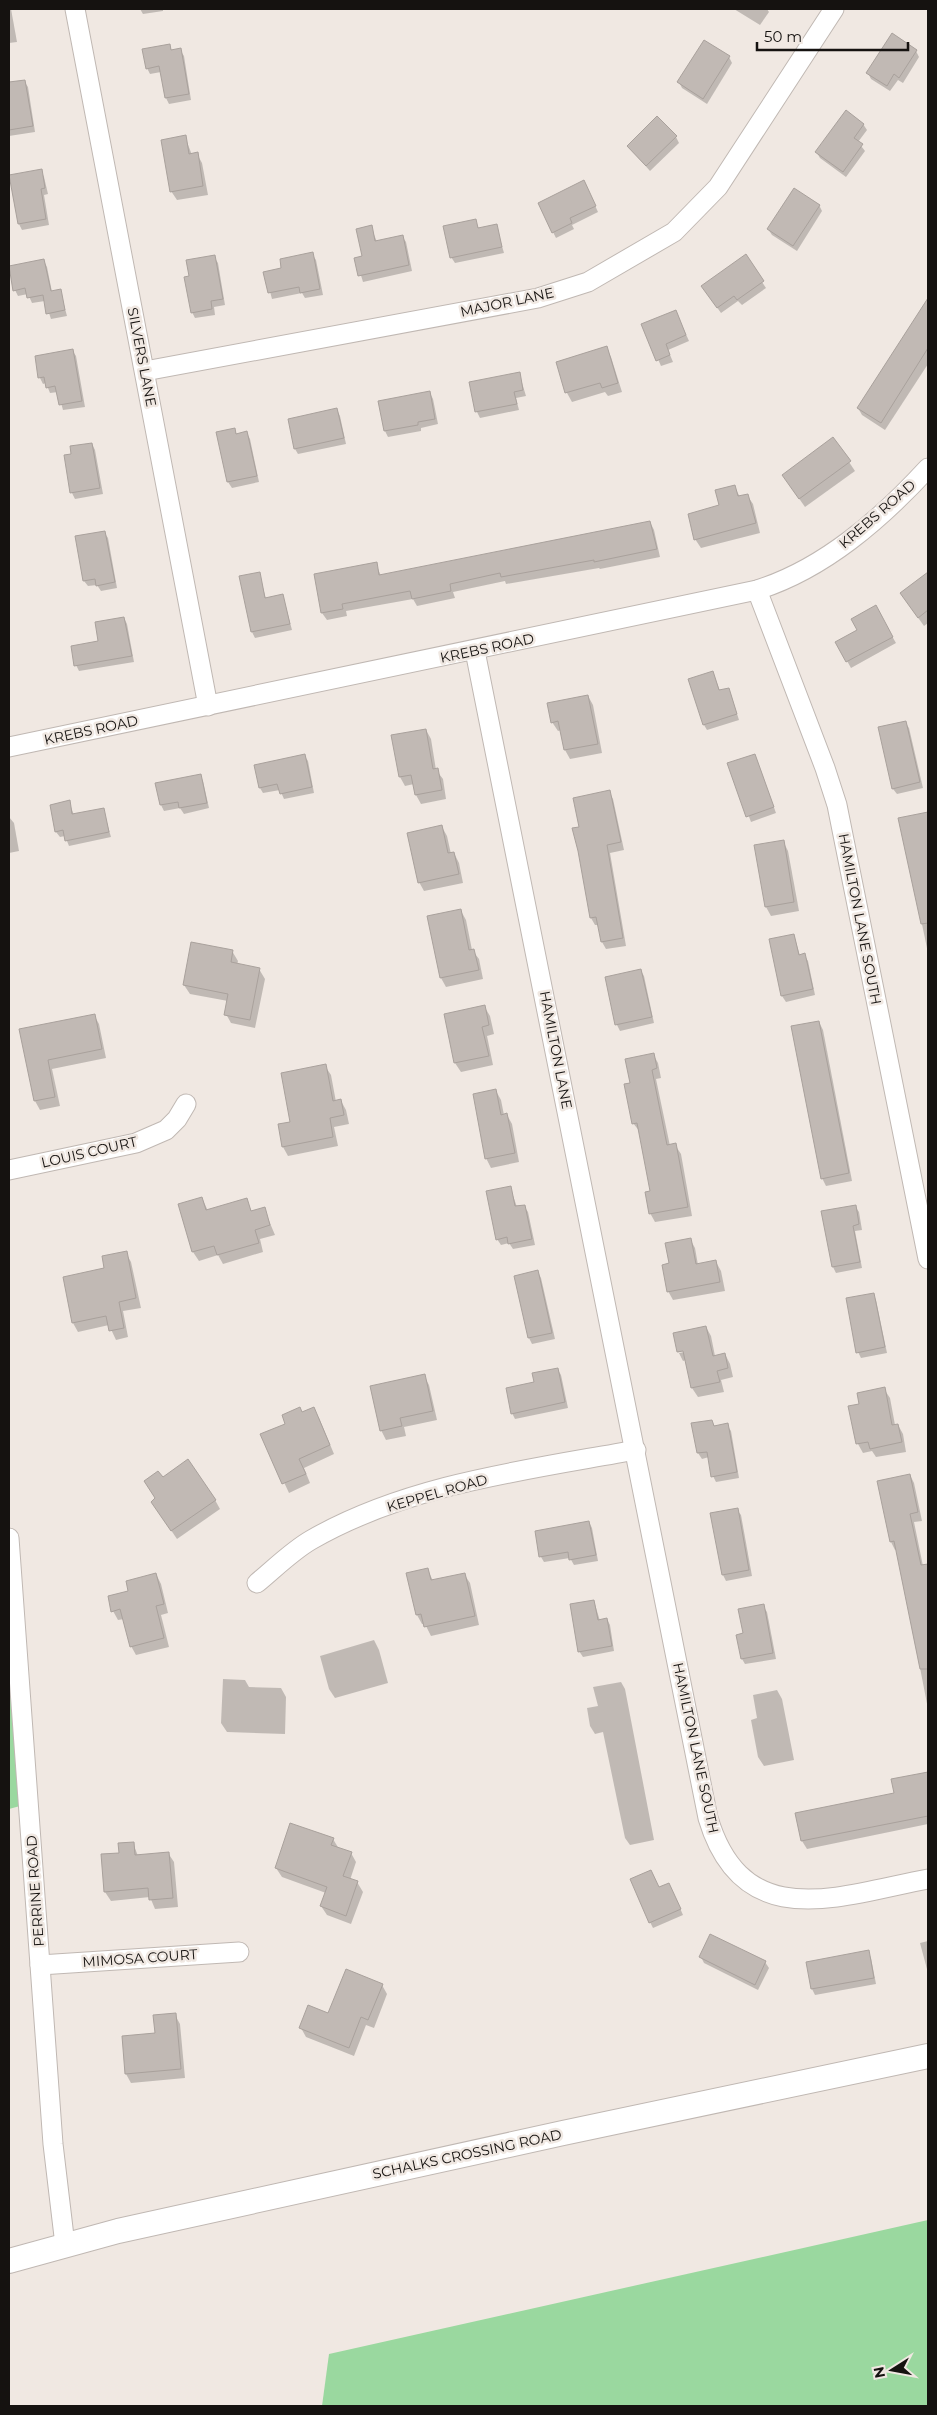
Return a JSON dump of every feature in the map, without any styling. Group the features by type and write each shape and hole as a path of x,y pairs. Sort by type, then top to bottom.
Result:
{"street":[{"name":"SILVERS LANE","path":"75,9 208,706"},
{"name":"MAJOR LANE","path":"145,372 538,298 588,282 674,232 718,187 834,9"},
{"name":"KREBS ROAD","path":"9,747 476,651 757,590 818,563 895,502 928,468"},
{"name":"HAMILTON LANE SOUTH","path":"757,590 825,768 837,805 928,1259"},
{"name":"HAMILTON LANE","path":"476,651 636,1450"},
{"name":"LOUIS COURT","path":"9,1170 136,1143 166,1130 177,1119 186,1104"},
{"name":"HAMILTON LANE SOUTH","path":"636,1450 708,1818 722,1855 747,1881 763,1891 796,1900 815,1900 928,1879"},
{"name":"KEPPEL ROAD","path":"257,1583 309,1541 352,1519 415,1497 491,1477 636,1450"},
{"name":"PERRINE ROAD","path":"9,1538 53,2144 65,2244"},
{"name":"MIMOSA COURT","path":"40,1965 239,1952"},
{"name":"SCHALKS CROSSING ROAD","path":"9,2261 65,2244 118,2231 573,2131 928,2056"}],"green space":[{"path":"9,1542 20,1806 9,1809"},
{"path":"928,2220 928,2406 322,2406 329,2354"}],"building":[{"path":"892,33 917,50 899,78 894,74 887,86 866,73"},
{"path":"704,40 730,56 703,99 677,82"},
{"path":"170,44 171,50 181,48 189,94 165,98 159,66 146,69 142,49"},
{"path":"25,80 33,126 9,130 9,82"},
{"path":"846,110 864,124 854,138 863,144 843,172 815,152"},
{"path":"657,116 677,136 646,166 627,146"},
{"path":"186,135 189,154 198,152 203,186 170,192 161,140"},
{"path":"42,169 45,188 41,189 46,219 18,224 9,175"},
{"path":"584,180 596,206 570,218 572,223 552,233 538,203"},
{"path":"794,188 820,205 793,246 767,229"},
{"path":"476,219 478,228 497,224 502,247 450,258 443,226"},
{"path":"372,225 375,241 403,235 409,265 358,276 354,258 362,256 356,229"},
{"path":"313,252 320,289 300,293 299,287 268,293 263,272 281,268 280,259"},
{"path":"746,254 764,281 737,300 734,296 717,308 701,286"},
{"path":"215,255 223,299 211,301 212,309 191,313 184,277 189,276 186,260"},
{"path":"44,259 51,291 61,289 65,310 46,314 43,295 27,298 25,288 13,291 9,266"},
{"path":"928,298 928,348 881,423 857,408"},
{"path":"676,310 686,335 666,344 670,355 656,361 641,324"},
{"path":"607,346 618,383 602,388 600,383 565,393 556,362"},
{"path":"73,349 82,401 59,405 55,386 46,388 44,377 38,378 35,356"},
{"path":"520,372 523,390 514,392 517,404 475,412 469,382"},
{"path":"430,391 435,419 418,422 418,425 384,431 378,401"},
{"path":"337,408 344,438 294,449 288,419"},
{"path":"235,428 236,434 247,431 257,476 227,482 216,432"},
{"path":"833,437 851,461 799,499 782,475"},
{"path":"92,443 100,488 70,493 64,455 71,454 70,446"},
{"path":"735,485 738,496 748,494 756,523 694,540 688,514 719,505 715,490"},
{"path":"650,521 657,549 594,562 594,560 501,577 500,573 450,584 451,591 412,599 410,591 342,604 343,609 321,613 314,574 377,562 379,575"},
{"path":"105,531 115,582 96,586 95,579 83,581 75,536"},
{"path":"260,572 265,598 283,594 290,624 251,632 239,576"},
{"path":"928,572 928,610 918,618 900,593"},
{"path":"876,605 893,637 846,662 835,642 857,630 851,619"},
{"path":"124,617 132,656 74,666 71,646 98,641 95,622"},
{"path":"713,671 719,690 729,688 737,714 703,725 688,679"},
{"path":"588,695 598,744 564,750 558,721 551,723 547,703"},
{"path":"906,721 920,782 892,789 878,727"},
{"path":"426,729 433,769 438,768 442,790 415,795 411,775 399,777 391,735"},
{"path":"305,754 312,787 280,794 277,784 259,788 254,765"},
{"path":"755,754 774,807 746,817 727,763"},
{"path":"201,774 207,803 179,808 178,802 160,805 155,783"},
{"path":"610,790 621,842 607,845 623,938 601,942 596,917 590,918 572,828 579,827 573,798"},
{"path":"70,800 72,814 104,808 109,832 65,841 63,830 55,832 50,805"},
{"path":"928,812 928,923 921,924 898,818"},
{"path":"442,825 448,853 454,852 459,874 418,883 407,833"},
{"path":"784,840 794,902 765,907 754,845"},
{"path":"461,909 469,950 474,949 479,970 440,978 427,916"},
{"path":"794,934 799,955 805,953 813,989 781,996 769,939"},
{"path":"191,942 233,950 231,962 260,968 250,1020 224,1015 228,994 183,985"},
{"path":"641,969 652,1017 615,1025 605,977"},
{"path":"485,1005 489,1025 482,1027 489,1056 454,1063 444,1014"},
{"path":"95,1014 102,1049 48,1060 55,1097 34,1101 19,1029"},
{"path":"819,1021 849,1173 821,1179 791,1026"},
{"path":"654,1053 657,1068 652,1070 667,1145 676,1143 688,1207 649,1214 645,1192 650,1191 637,1123 632,1124 624,1084 630,1083 625,1059"},
{"path":"326,1064 333,1101 341,1099 344,1115 330,1118 333,1137 282,1147 278,1124 290,1122 281,1073"},
{"path":"496,1089 501,1115 507,1113 515,1153 485,1159 473,1094"},
{"path":"511,1186 515,1206 525,1205 532,1239 508,1244 507,1237 496,1240 486,1191"},
{"path":"202,1197 206,1210 247,1198 251,1211 265,1207 270,1225 255,1230 259,1243 217,1255 214,1246 192,1252 178,1204"},
{"path":"856,1205 859,1224 853,1226 860,1262 832,1267 821,1211"},
{"path":"691,1238 696,1264 716,1260 720,1282 667,1292 662,1265 669,1263 665,1243"},
{"path":"127,1251 136,1298 119,1302 124,1328 109,1331 106,1316 72,1323 63,1277 104,1268 102,1256"},
{"path":"538,1270 552,1333 528,1338 514,1276"},
{"path":"874,1293 885,1347 856,1353 846,1298"},
{"path":"706,1326 713,1356 725,1353 728,1368 717,1371 720,1382 691,1388 683,1351 677,1352 673,1333"},
{"path":"558,1368 565,1402 511,1414 506,1388 534,1382 532,1373"},
{"path":"425,1374 433,1411 400,1418 402,1426 380,1431 370,1386"},
{"path":"885,1387 892,1425 898,1424 902,1442 870,1449 868,1442 856,1444 848,1406 859,1404 857,1393"},
{"path":"300,1407 302,1412 314,1407 330,1445 299,1459 306,1474 282,1484 260,1434 285,1424 282,1415"},
{"path":"712,1420 714,1426 728,1423 737,1472 711,1477 707,1452 697,1453 691,1423"},
{"path":"188,1459 216,1500 171,1531 151,1502 155,1498 144,1481 158,1471 163,1477"},
{"path":"910,1474 918,1512 910,1514 921,1565 928,1564 928,1669 920,1669 894,1541 890,1542 877,1481"},
{"path":"738,1508 749,1570 722,1575 710,1513"},
{"path":"589,1521 596,1555 569,1560 568,1552 539,1557 535,1531"},
{"path":"428,1568 431,1580 465,1573 475,1616 424,1627 421,1614 416,1615 406,1573"},
{"path":"156,1573 164,1604 156,1606 164,1638 130,1647 120,1609 111,1612 108,1596 128,1591 126,1581"},
{"path":"594,1600 598,1620 607,1618 612,1646 578,1652 570,1604"},
{"path":"764,1604 773,1653 741,1659 736,1635 743,1633 738,1609"},
{"path":"928,1772 928,1816 801,1841 795,1813 894,1793 891,1779"},
{"path":"290,1823 334,1838 331,1845 352,1852 343,1876 358,1881 346,1916 320,1906 327,1887 275,1868"},
{"path":"134,1842 135,1855 169,1852 173,1898 149,1900 148,1888 104,1892 101,1854 119,1853 118,1843"},
{"path":"651,1870 659,1887 669,1883 681,1909 649,1923 630,1879"},
{"path":"710,1934 766,1961 755,1985 699,1957"},
{"path":"869,1950 874,1978 811,1989 806,1962"},
{"path":"346,1969 383,1984 368,2020 361,2017 349,2048 299,2028 308,2005 328,2013"},
{"path":"176,2013 181,2069 125,2074 122,2036 155,2033 153,2015"}]}
